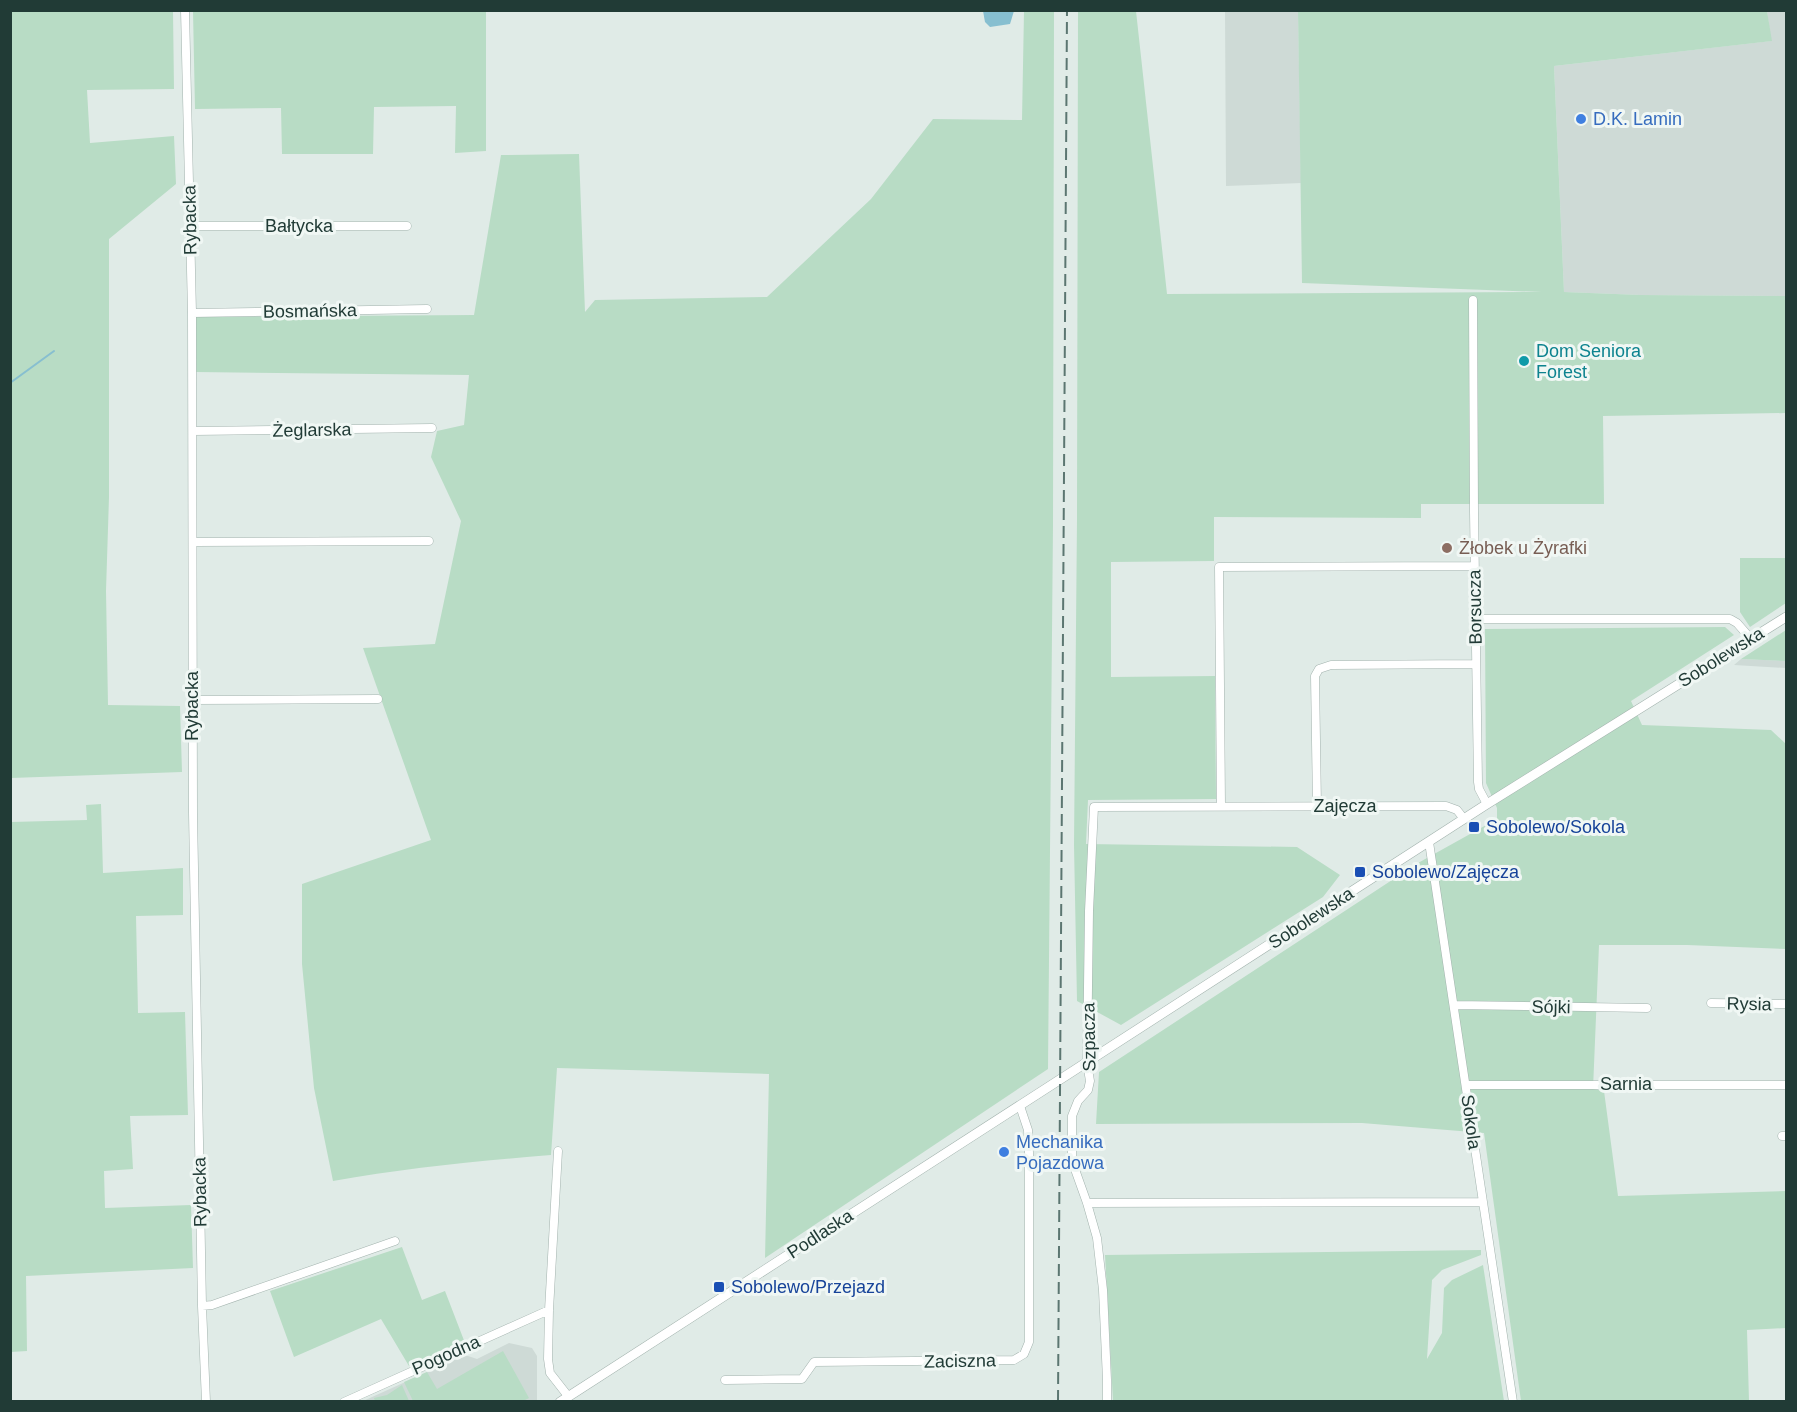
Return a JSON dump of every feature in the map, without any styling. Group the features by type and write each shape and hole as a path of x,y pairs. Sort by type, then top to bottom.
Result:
{"street":[{"name":"Rybacka","path":"185,10 192,313 192,700 202,1306 206,1401"},
{"name":"Bałtycka","path":"190,226 407,226"},
{"name":"Borsucza","path":"1473,300 1478,782 1487,804"},
{"name":"Bosmańska","path":"192,313 427,309"},
{"name":"Żeglarska","path":"193,431 432,428"},
{"path":"193,543 429,541"},
{"path":"1221,806 1219,567 1474,566"},
{"name":"Sobolewska","path":"1020,1107 1487,804 1786,617"},
{"path":"1475,618 1730,619 1737,623 1751,639"},
{"path":"1317,806 1316,676 1319,669 1331,665 1476,664"},
{"path":"192,700 378,699"},
{"name":"Zajęcza","path":"1094,807 1446,806 1457,810 1464,819"},
{"name":"Szpacza","path":"1094,807 1089,911 1087,1063 1090,1081 1088,1090 1078,1101 1072,1116 1071,1161 1087,1203 1096,1238 1103,1290 1107,1401"},
{"name":"Sokola","path":"1429,842 1513,1401"},
{"name":"Rysia","path":"1711,1003 1786,1004"},
{"name":"Sójki","path":"1454,1005 1647,1008"},
{"name":"Sarnia","path":"1466,1085 1786,1085"},
{"name":"Zaciszna","path":"725,1380 802,1379 814,1362 1014,1360 1024,1354 1029,1342 1029,1149 1028,1130 1020,1107"},
{"name":"Podlaska","path":"564,1399 1020,1107"},
{"path":"558,1151 548,1359 550,1373 564,1399"},
{"path":"1087,1203 1482,1202"},
{"path":"202,1306 212,1305 395,1241"},
{"name":"Pogodna","path":"344,1401 549,1310"}],"shaded area":[{"path":"1225,11 1298,11 1301,183 1226,186"},
{"path":"1767,11 1786,11 1786,296 1564,292 1554,66 1771,41"},
{"path":"1741,659 1786,661 1786,668 1734,665"},
{"path":"509,1343 532,1348 537,1356 537,1401 361,1402 465,1355 477,1359"}],"green space":[{"path":"442,10 444,12 486,11 486,151 455,153 456,106 374,107 373,154 282,154 281,108 195,109 193,11"},
{"path":"10,11 173,11 174,89 87,90 90,143 174,136 176,184 109,239 109,497 106,591 108,705 180,706 182,772 11,778"},
{"path":"1024,11 1054,11 1053,525 1048,1069 765,1258 769,1074 557,1068 551,1155 441,1165 333,1181 314,1088 302,964 302,884 431,840 363,648 435,644 461,521 431,457 437,431 464,425 469,375 196,372 195,317 474,315 501,155 579,154 585,312 595,300 767,297 871,199 933,119 1022,120"},
{"path":"1078,11 1136,11 1167,294 1542,292 1302,283 1298,11 1767,11 1772,41 1554,66 1564,292 1786,296 1786,413 1603,416 1604,504 1421,504 1421,518 1214,517 1214,561 1111,562 1111,677 1215,676 1216,799 1088,800 1086,844 1297,847 1340,875 1323,897 1121,1025 1077,1001 1074,845"},
{"path":"1740,558 1786,558 1786,603 1750,627 1740,612"},
{"path":"1725,627 1734,635 1631,701 1642,725 1771,730 1786,744 1786,949 1687,945 1599,945 1593,1089 1604,1091 1618,1196 1786,1191 1786,1328 1747,1330 1749,1401 1521,1401 1484,1133 1362,1123 1096,1124 1099,1072 1418,863 1497,819 1497,808 1486,783 1485,629"},
{"path":"1786,630 1786,661 1741,659"},
{"path":"101,804 103,873 183,868 183,915 136,916 138,1013 185,1012 188,1115 130,1116 133,1169 104,1171 105,1208 191,1205 193,1268 26,1276 27,1351 11,1352 11,822 87,820 86,805"},
{"path":"402,1247 422,1300 445,1291 465,1343 409,1366 381,1319 294,1357 270,1291"},
{"path":"1481,1250 1481,1255 1442,1270 1432,1280 1427,1359 1442,1333 1444,1288 1452,1280 1483,1265 1504,1401 1113,1401 1105,1255"},
{"path":"503,1351 529,1398 523,1401 413,1401 404,1382 427,1372 437,1389"},
{"path":"402,1385 409,1401 375,1401 374,1398 387,1395"}],"water":[{"path":"983,11 1014,11 1010,24 990,27 985,22"}],"waterway":[{"path":"10,383 54,351"}],"railway":[{"path":"1058,1402 1067,10"}],"place":[{"name":"D.K. Lamin","path":"1581,119"},
{"name":"Dom Seniora Forest","path":"1524,361"},
{"name":"Żłobek u Żyrafki","path":"1447,548"},
{"name":"Sobolewo/Sokola","path":"1474,827"},
{"name":"Sobolewo/Zajęcza","path":"1360,872"},
{"name":"Mechanika Pojazdowa","path":"1004,1152"},
{"name":"Sobolewo/Przejazd","path":"719,1287"}]}
